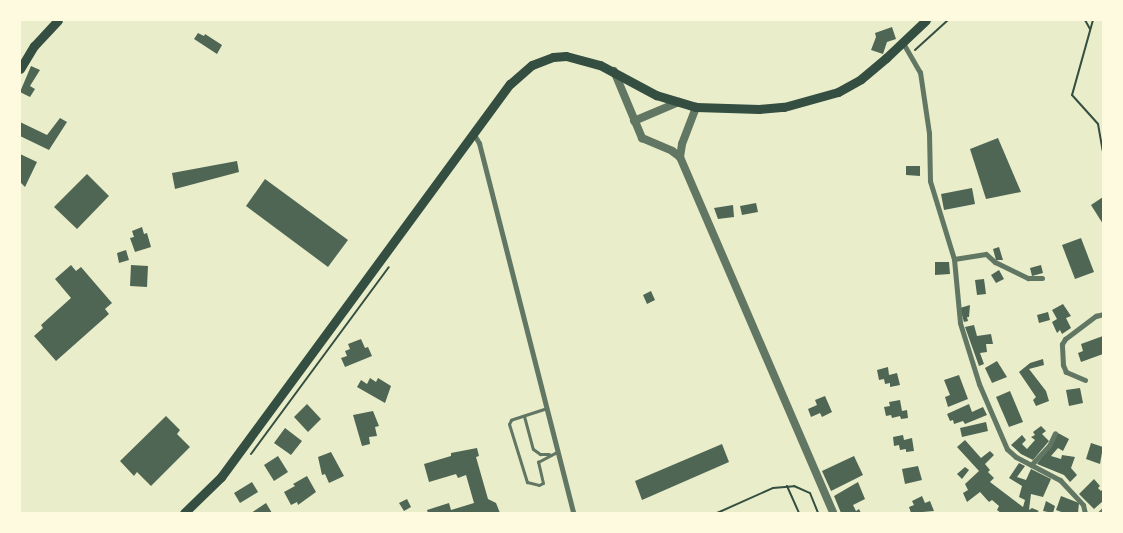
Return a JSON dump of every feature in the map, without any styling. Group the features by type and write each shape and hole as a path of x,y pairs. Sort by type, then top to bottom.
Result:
{"main road":[{"path":"20,69 34,46 58,20"},
{"path":"186,512 221,477 473,133 510,84 522,73 543,60 566,56 584,60 614,71 656,95 696,107 759,109 808,102 838,92 861,79 904,43 926,20"}],"street":[{"path":"904,43 920,72 927,112 930,181 954,259 960,323 973,366 1007,449 1031,465 1060,480 1083,505 1087,513"},
{"path":"614,71 642,138 672,151 680,157 833,513"},
{"path":"634,121 679,102"},
{"path":"680,157 682,144 696,107"},
{"path":"473,133 479,143 573,513"},
{"path":"954,259 986,254 995,262 1028,278 1042,278"},
{"path":"1085,380 1066,372 1063,365 1062,344 1065,339 1096,316 1103,314"},
{"path":"1031,465 1049,446 1055,433"},
{"path":"1100,513 1103,510"}],"lane":[{"path":"547,408 511,420 509,424 527,482 539,485 542,483 537,465 542,458 558,452"},
{"path":"524,416 533,450 540,454 550,454"}],"path":[{"path":"910,54 948,20"},
{"path":"1085,20 1090,29"},
{"path":"1093,20 1072,94 1098,124 1103,151"},
{"path":"787,486 799,513"},
{"path":"717,513 773,488 787,486 801,488 810,493 818,513"}],"building":[{"path":"892,27 896,39 887,42 883,54 871,50 876,37 875,33"},
{"path":"198,33 204,36 205,34 222,45 217,54 194,39"},
{"path":"31,66 40,70 30,86 35,89 30,97 20,92"},
{"path":"60,118 67,122 49,150 20,136 20,122 47,135"},
{"path":"998,138 1021,192 986,199 970,149"},
{"path":"20,154 37,162 25,187 20,182"},
{"path":"237,161 239,172 175,189 172,173"},
{"path":"906,166 920,166 920,176 906,175"},
{"path":"87,174 109,196 77,229 54,207"},
{"path":"265,179 348,240 328,267 246,206"},
{"path":"972,188 975,204 944,210 941,194"},
{"path":"1103,197 1103,224 1091,205"},
{"path":"756,203 758,212 742,215 740,206"},
{"path":"733,205 734,217 718,219 714,208"},
{"path":"142,227 144,234 147,233 151,247 135,252 130,238 134,237 132,231"},
{"path":"1081,238 1094,272 1075,279 1062,245"},
{"path":"999,247 1003,260 996,260 993,249"},
{"path":"126,250 129,260 119,263 117,253"},
{"path":"935,262 949,262 950,274 935,275"},
{"path":"71,265 76,271 81,267 112,303 105,309 109,314 56,361 34,336 43,328 41,325 71,298 55,279"},
{"path":"131,265 148,266 147,287 130,286"},
{"path":"1041,265 1043,273 1032,276 1030,268"},
{"path":"999,270 1004,279 996,283 991,275"},
{"path":"984,279 986,294 977,295 975,280"},
{"path":"651,291 655,300 647,304 643,295"},
{"path":"1063,304 1071,316 1066,318 1071,328 1062,334 1060,330 1057,333 1052,322 1057,319 1052,310"},
{"path":"970,305 968,321 964,322 960,308"},
{"path":"1048,312 1050,320 1039,323 1037,315"},
{"path":"974,325 977,336 991,334 993,344 986,344 987,352 980,353 984,364 979,366 965,327"},
{"path":"1103,336 1103,354 1081,362 1078,353 1083,351 1081,344"},
{"path":"361,339 365,348 368,347 372,356 345,367 341,358 347,356 345,351 350,349 348,344"},
{"path":"1043,359 1044,365 1029,369 1046,391 1049,401 1036,406 1033,400 1036,397 1019,372 1030,363"},
{"path":"997,361 1007,377 992,383 985,368"},
{"path":"888,367 889,375 897,373 900,385 890,387 890,383 885,384 884,379 879,380 877,370"},
{"path":"959,375 968,399 948,407 945,397 950,395 944,380"},
{"path":"370,378 376,382 378,378 391,386 385,403 357,387 361,380 367,384"},
{"path":"1080,388 1083,403 1069,406 1066,390"},
{"path":"1010,391 1023,422 1009,427 996,397"},
{"path":"825,396 832,412 822,417 820,413 811,417 808,409 817,405 815,400"},
{"path":"900,400 902,411 907,410 908,418 901,419 900,416 892,418 891,415 886,416 884,407 890,406 889,402"},
{"path":"307,404 321,419 308,432 294,417"},
{"path":"969,404 972,412 983,407 987,415 965,424 963,421 954,424 953,420 950,421 947,414"},
{"path":"373,411 379,426 375,427 377,436 369,437 370,444 362,446 353,415"},
{"path":"166,416 180,430 177,434 190,447 151,486 137,472 134,476 120,461"},
{"path":"986,422 988,431 962,437 960,428"},
{"path":"1041,426 1046,431 1042,434 1049,441 1033,460 1021,454 1011,445 1022,435 1026,440 1022,444 1027,449 1035,440 1031,437 1035,435 1033,432"},
{"path":"285,428 302,441 291,455 274,443"},
{"path":"1058,433 1069,439 1063,451 1058,448 1051,456 1061,459 1062,455 1075,457 1071,468 1077,475 1070,482 1064,475 1037,464"},
{"path":"903,435 904,440 912,438 914,451 906,452 906,449 900,450 899,445 894,446 893,437"},
{"path":"965,440 981,458 990,451 994,455 985,464 990,470 988,472 994,478 990,482 1023,507 1025,500 1019,497 1022,486 1009,478 1019,463 1025,466 1017,477 1026,480 1031,469 1051,479 1043,497 1031,494 1029,510 1032,508 1039,511 1036,513 1001,513 997,510 999,506 992,500 989,502 980,492 967,502 963,493 968,490 965,484 979,471 957,447"},
{"path":"1091,443 1103,447 1100,464 1086,459"},
{"path":"722,444 729,462 642,500 635,481"},
{"path":"477,448 479,456 476,457 488,499 496,503 500,513 428,513 427,510 449,503 451,510 474,503 466,475 458,478 456,474 429,482 424,464 451,456 451,453"},
{"path":"331,452 344,476 329,483 325,474 322,475 318,457"},
{"path":"278,456 288,472 274,481 264,465"},
{"path":"854,456 863,475 831,491 822,471"},
{"path":"918,466 922,480 905,484 902,469"},
{"path":"965,467 969,470 962,479 957,474"},
{"path":"307,476 316,492 298,505 297,502 291,505 284,492"},
{"path":"1094,479 1100,486 1098,488 1101,491 1103,489 1103,501 1094,509 1079,494"},
{"path":"252,482 258,492 240,503 234,493"},
{"path":"858,482 865,499 853,505 856,511 859,509 861,513 841,513 834,496"},
{"path":"922,496 925,503 930,501 934,511 911,513 909,507 914,505 912,501"},
{"path":"1061,496 1079,503 1078,513 1064,513 1056,510"},
{"path":"407,499 411,507 404,511 399,503"},
{"path":"1046,501 1055,506 1053,513 1043,511"},
{"path":"266,503 272,513 251,513"}]}
